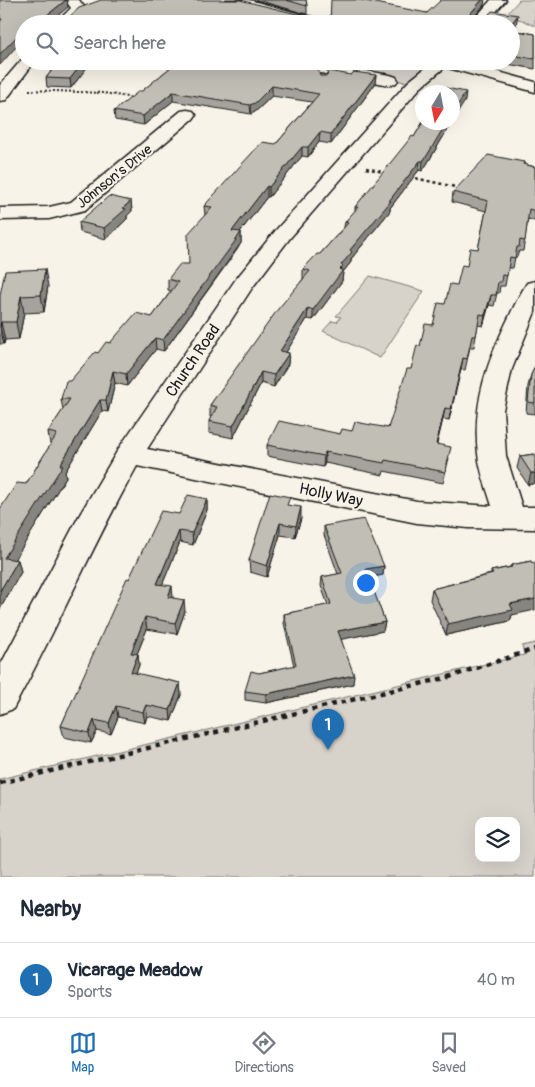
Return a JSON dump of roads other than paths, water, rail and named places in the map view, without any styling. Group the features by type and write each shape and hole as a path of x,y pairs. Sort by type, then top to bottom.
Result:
{"street":[{"path":"71,15 78,8 72,0"},
{"path":"233,0 288,15"},
{"path":"486,15 500,0"},
{"path":"3,92 20,70"},
{"path":"343,70 390,80"},
{"name":"Church Road","path":"0,698 24,658 94,516 129,455 244,284 283,234 414,85 431,70"},
{"path":"471,70 535,87"},
{"name":"Johnson's Drive","path":"0,214 50,214 78,206 187,115"},
{"path":"523,518 492,458 489,427 494,380 500,361 535,288"},
{"name":"Holly Way","path":"129,455 417,512 468,517 523,518"}],"place":[{"name":"Vicarage Meadow","path":"328,750"}]}
